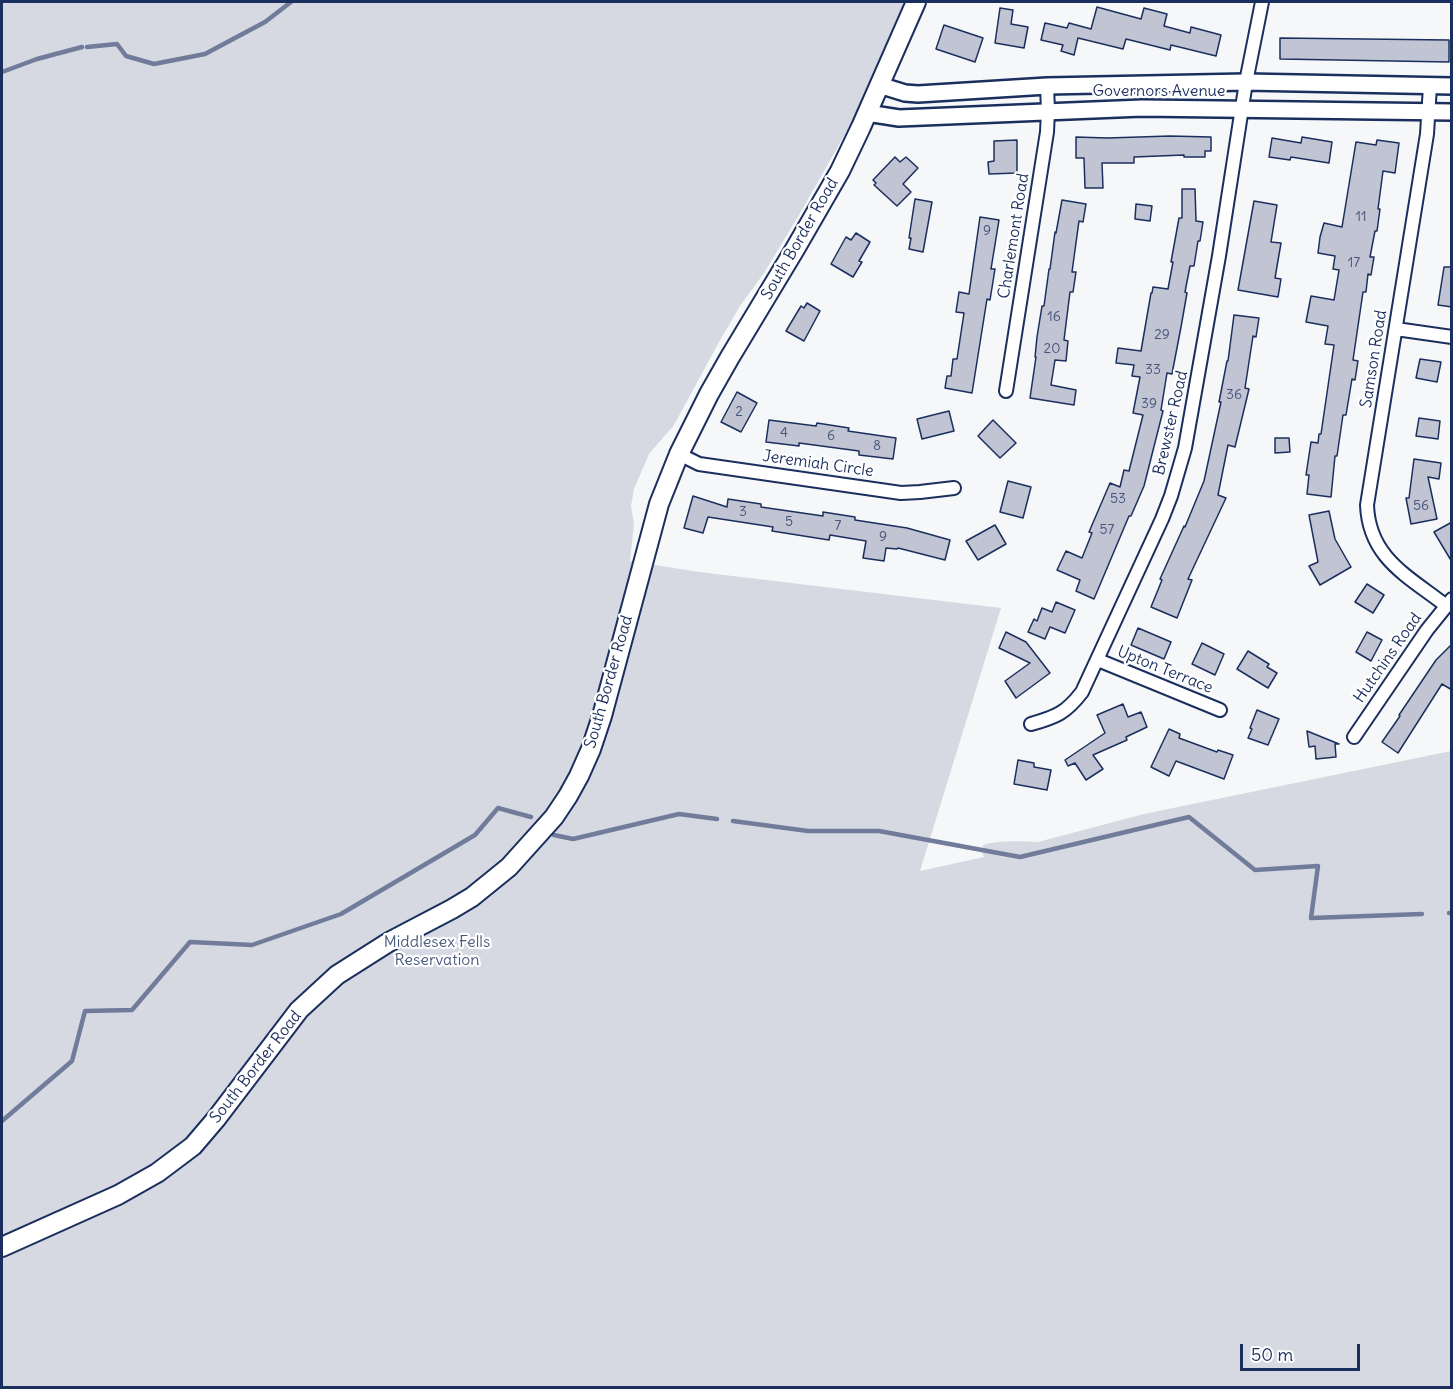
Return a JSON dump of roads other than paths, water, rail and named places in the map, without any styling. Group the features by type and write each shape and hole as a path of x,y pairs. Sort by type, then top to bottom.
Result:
{"main road":[{"name":"South Border Road","path":"2,1246 118,1195 158,1173 193,1146 299,1010 337,975 389,942 472,897 509,867 554,817 579,776 591,749 659,504 679,454 730,357 840,171 916,2"}],"street":[{"name":"Brewster Road","path":"1031,724 1049,719 1062,712 1072,705 1082,692 1171,496 1185,448 1203,354 1246,82 1262,2"},
{"name":"Governors Avenue","path":"879,85 905,93 1047,86 1246,82 1452,86"},
{"name":"Charlemont Road","path":"1006,392 1047,132 1047,86"},
{"name":"Samson Road","path":"1430,86 1427,134 1368,496 1369,521 1377,544 1391,563 1448,602"},
{"name":"Governors Avenue","path":"867,113 899,118 1142,108 1452,112"},
{"path":"1396,329 1452,337"},
{"name":"Jeremiah Circle","path":"679,454 699,464 902,493 954,489"},
{"name":"Hutchins Road","path":"1354,737 1407,657 1448,602"},
{"name":"Upton Terrace","path":"1098,660 1220,710"}],"waterway":[{"path":"87,47 117,44 126,56 154,64 205,54 265,22 291,2"},
{"path":"2,72 37,59 82,47"},
{"path":"2,1121 72,1061 85,1011 132,1010 190,942 252,945 341,914 475,835 498,808 531,817"},
{"path":"554,835 573,839 679,814 717,819"},
{"path":"733,821 808,831 879,831 1020,857 1189,817 1255,870 1318,866 1311,918 1422,914"}],"park label":[{"name":"Middlesex Fells Reservation","path":"437,951"}]}
